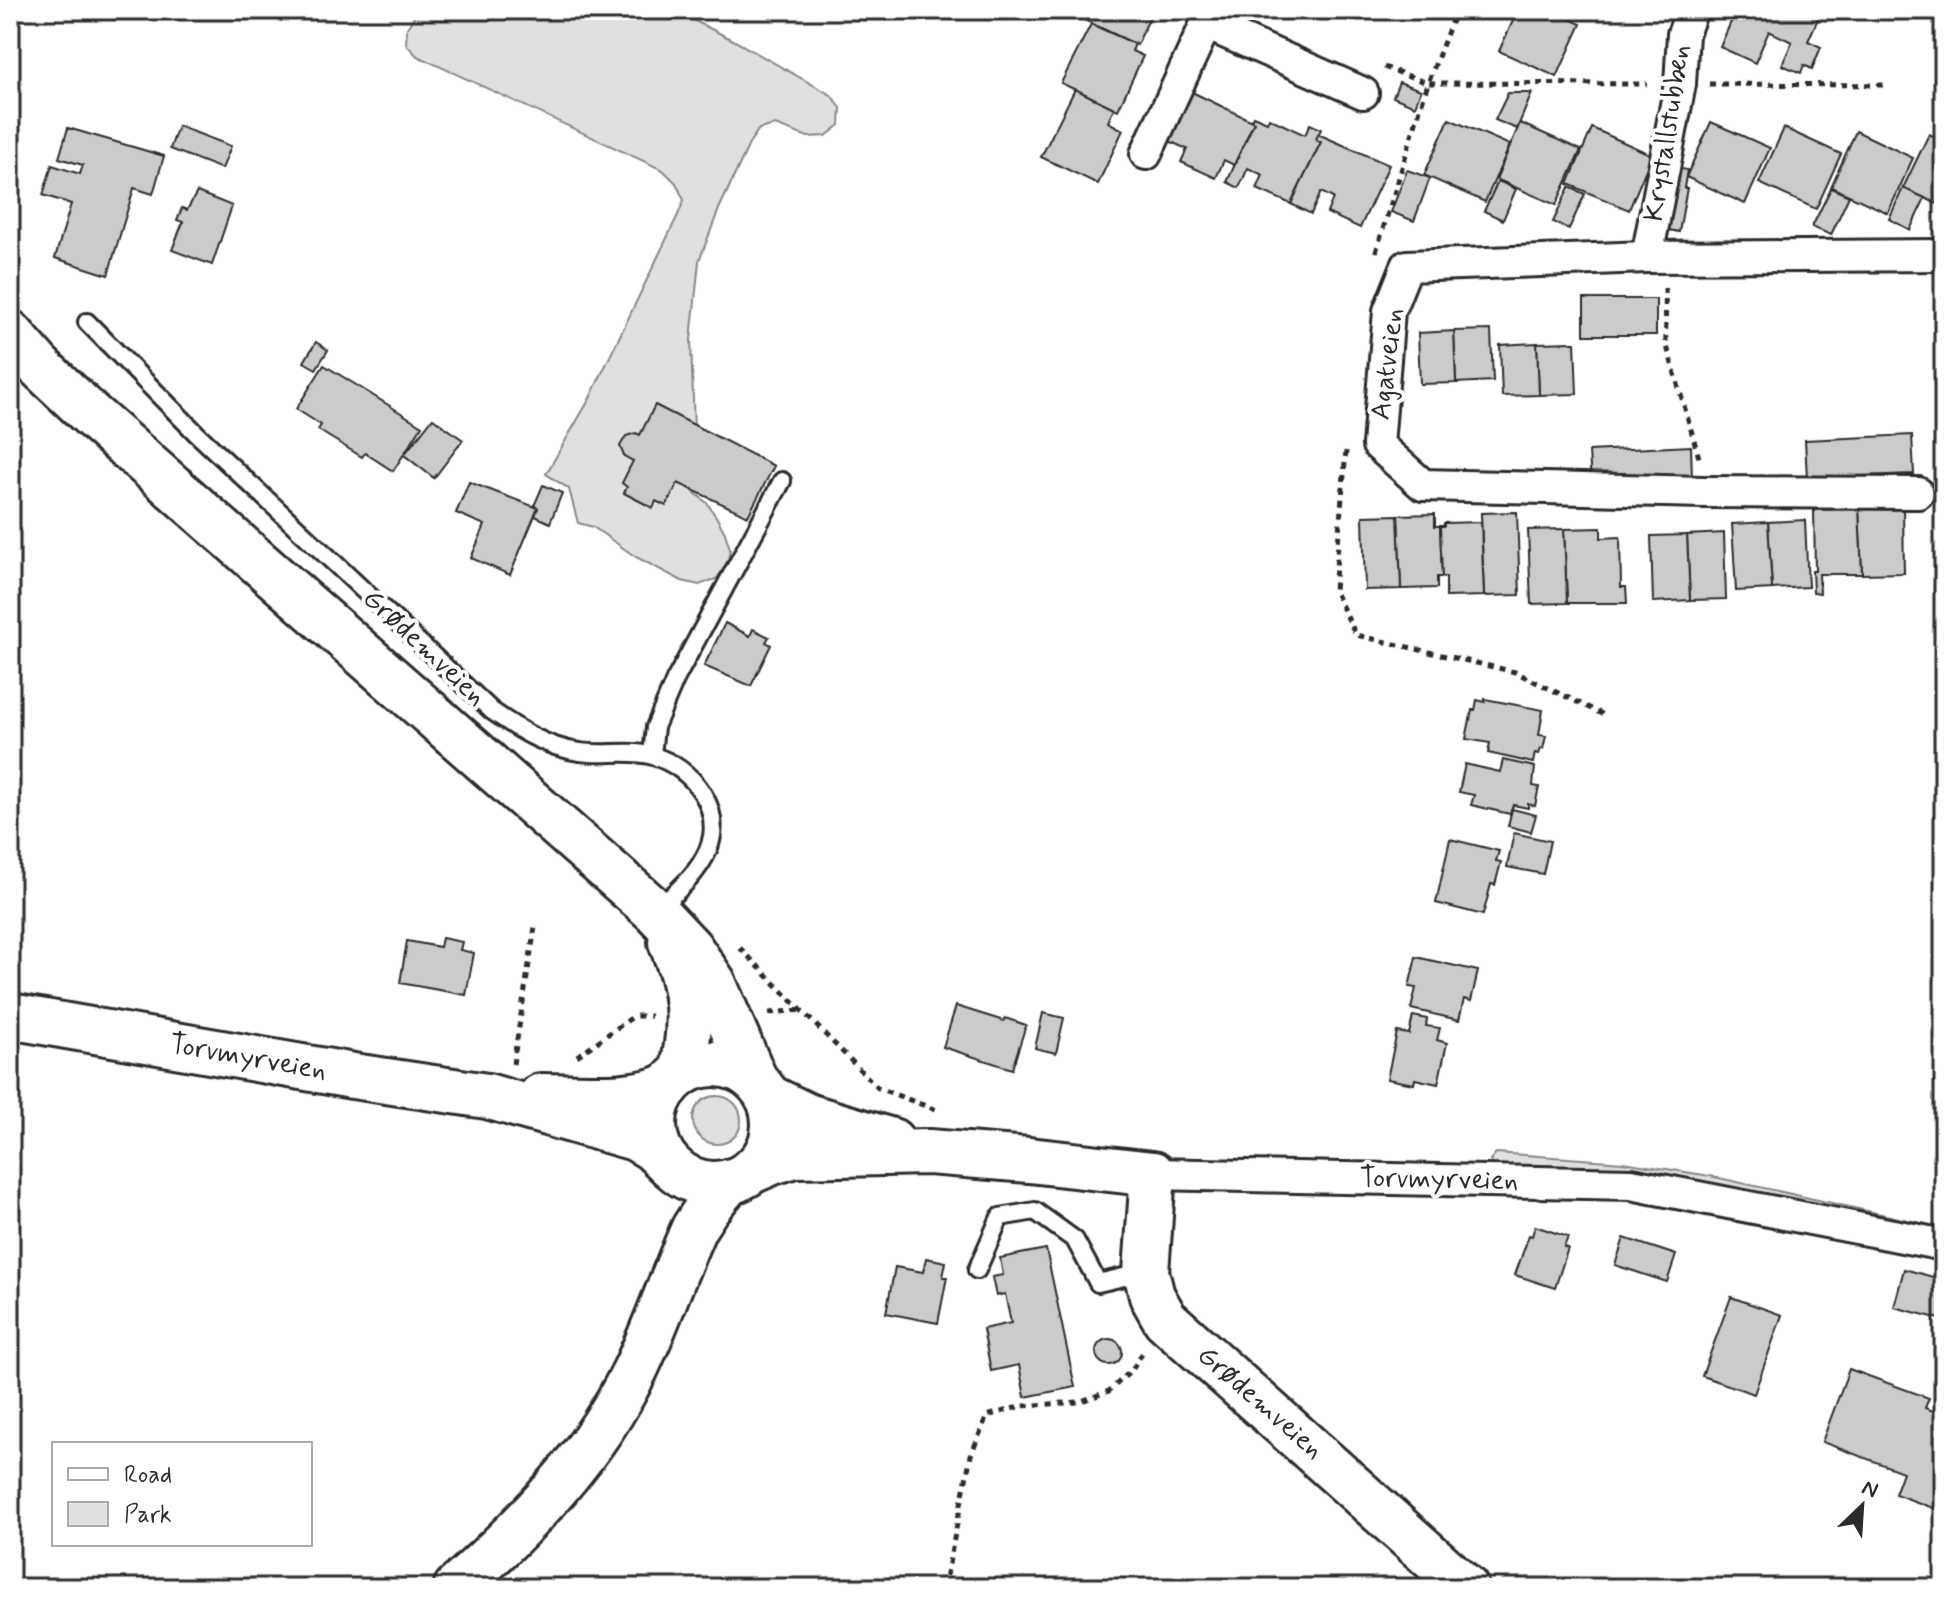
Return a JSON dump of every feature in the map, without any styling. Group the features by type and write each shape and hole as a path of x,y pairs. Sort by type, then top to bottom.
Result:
{"main road":[{"path":"10,333 39,366 91,415 655,911 690,948 713,982 773,1113 774,1130 770,1146 761,1161 707,1208 694,1228 634,1371 589,1448 533,1514 456,1588"},
{"path":"655,911 672,944 687,993 690,1031 675,1079 659,1100 654,1117 655,1135 671,1166 688,1178 708,1183 739,1177"},
{"name":"Torvmyrveien","path":"10,1016 353,1076 500,1081 631,1096 650,1094 675,1079"},
{"path":"675,1079 699,1065 718,1064 737,1068 761,1088"},
{"name":"Torvmyrveien","path":"500,1081 635,1138 652,1148 671,1166"},
{"name":"Torvmyrveien","path":"761,1088 807,1116 929,1152"},
{"name":"Torvmyrveien","path":"739,1177 795,1155 929,1152 1153,1174"},
{"name":"Grødemveien","path":"1153,1174 1146,1272 1152,1296 1165,1319 1466,1588"}],"street":[{"name":"Krystallstubben","path":"1647,257 1680,84 1683,34 1692,10"},
{"path":"1146,154 1207,17 1363,93"},
{"path":"1407,266 1647,257 1944,255"},
{"name":"Agatveien","path":"1407,266 1389,311 1378,445 1423,485 1703,492 1918,493"},
{"name":"Torvmyrveien","path":"1153,1174 1631,1184 1944,1245"}],"lane":[{"name":"Grødemveien","path":"87,322 197,434 492,711 536,738 579,752 652,755 677,765 692,778 711,812 712,832 708,850 696,869 655,911"},
{"path":"652,755 655,727 675,680 782,481"},
{"path":"977,1270 1000,1217 1035,1211 1075,1240 1098,1283 1146,1272"}],"path":[{"path":"1407,266 1370,270 1428,83 1456,10"},
{"path":"1363,93 1379,65 1428,83 1888,85"},
{"path":"1647,257 1665,276 1666,343 1698,449 1703,492"},
{"path":"1347,437 1334,590 1356,635 1515,672 1604,715"},
{"path":"500,1081 535,927"},
{"path":"757,1015 803,1010 878,1088 952,1116"},
{"path":"574,1058 634,1016 657,1015"},
{"path":"500,1081 525,1067"},
{"path":"944,1588 971,1455 987,1416 1022,1406 1079,1402 1109,1391 1132,1370 1165,1319"}],"green space":[{"path":"418,10 673,10 831,95 841,108 840,125 826,136 808,137 775,125 759,129 719,209 699,261 691,340 694,429 686,478 717,518 730,549 727,565 716,579 699,585 682,581 636,557 593,527 578,523 569,489 546,474 589,400 678,215 684,200 676,183 663,170 417,56 406,44 407,28"},
{"path":"717,1096 734,1103 741,1120 734,1137 717,1144 700,1137 693,1120 700,1103"},
{"path":"1496,1153 1623,1162 1710,1176 1944,1228 1944,1241 1582,1170 1493,1166 1490,1160"}],"building":[{"path":"1084,10 1153,10 1137,45 1080,18"},
{"path":"1518,10 1550,10 1581,24 1557,77 1499,51"},
{"path":"1736,10 1811,10 1820,14 1808,41 1821,47 1812,69 1804,65 1801,73 1782,65 1792,42 1769,31 1755,63 1720,47"},
{"path":"1091,24 1135,44 1132,51 1143,56 1118,110 1061,83"},
{"path":"1399,82 1421,90 1415,106 1393,97"},
{"path":"1075,89 1114,108 1108,122 1123,130 1098,184 1041,157"},
{"path":"1192,92 1254,122 1234,165 1224,160 1216,178 1181,162 1187,149 1169,141"},
{"path":"1508,93 1532,93 1517,129 1495,120"},
{"path":"1253,116 1267,122 1269,118 1305,135 1310,124 1321,129 1316,140 1321,142 1291,204 1257,189 1263,175 1248,168 1239,188 1227,182 1254,122 1251,120"},
{"path":"1449,119 1510,145 1485,202 1424,175"},
{"path":"1711,122 1770,148 1745,204 1686,177"},
{"path":"1520,123 1581,150 1556,205 1496,179"},
{"path":"178,126 231,146 222,169 170,149"},
{"path":"68,128 164,156 153,194 134,188 108,275 55,258 71,204 43,195 52,165 80,174 83,165 59,158"},
{"path":"1592,128 1652,155 1629,210 1568,184"},
{"path":"1784,128 1841,154 1816,209 1759,183"},
{"path":"1856,131 1913,158 1888,213 1831,187"},
{"path":"1318,134 1389,165 1360,228 1327,213 1333,198 1321,192 1311,214 1291,204 1321,142 1316,140"},
{"path":"1929,134 1944,141 1944,207 1903,188"},
{"path":"1671,167 1687,170 1679,232 1659,228"},
{"path":"1407,170 1430,178 1414,221 1391,212"},
{"path":"1498,181 1516,189 1503,220 1484,211"},
{"path":"1569,187 1585,194 1569,229 1553,222"},
{"path":"1831,188 1849,196 1831,235 1812,227"},
{"path":"1903,188 1925,198 1910,230 1889,219"},
{"path":"197,192 232,206 212,265 172,250 183,222 177,220 182,208 187,210"},
{"path":"1584,299 1656,299 1656,335 1584,335"},
{"path":"1491,330 1493,381 1456,383 1454,331"},
{"path":"1454,331 1456,383 1420,384 1418,333"},
{"path":"316,342 328,350 316,369 304,362"},
{"path":"1575,342 1577,394 1539,395 1537,343"},
{"path":"1537,343 1539,395 1502,396 1500,345"},
{"path":"324,365 422,426 393,471 365,453 362,457 318,430 321,425 296,409"},
{"path":"655,405 774,466 748,516 678,483 666,506 656,501 653,508 624,493 627,487 622,483 633,461 624,456 620,446 626,436 640,435"},
{"path":"433,418 463,440 434,478 404,455"},
{"path":"1912,435 1914,474 1807,478 1805,440"},
{"path":"1691,446 1692,480 1591,484 1589,451"},
{"path":"469,482 538,508 510,575 471,558 485,525 456,513"},
{"path":"543,485 562,493 550,523 535,516 538,508 534,506"},
{"path":"1903,508 1904,573 1862,574 1859,509"},
{"path":"1859,509 1862,574 1819,574 1820,593 1813,592 1814,510"},
{"path":"1517,512 1520,595 1484,596 1481,513"},
{"path":"1435,514 1435,526 1440,526 1442,577 1437,577 1437,588 1401,589 1398,515"},
{"path":"1398,515 1401,589 1365,590 1363,516"},
{"path":"1805,520 1808,587 1772,589 1768,522"},
{"path":"1481,522 1484,596 1446,597 1440,526 1444,523"},
{"path":"1768,522 1772,589 1736,591 1732,524"},
{"path":"1601,528 1601,538 1620,537 1621,587 1626,587 1627,603 1567,603 1564,529"},
{"path":"1564,529 1567,603 1531,604 1528,530"},
{"path":"1724,533 1726,599 1690,600 1687,535"},
{"path":"1687,535 1690,600 1653,602 1651,536"},
{"path":"725,623 750,636 753,629 769,637 766,642 771,645 751,686 704,666"},
{"path":"1485,699 1543,710 1539,735 1546,736 1543,749 1539,754 1535,753 1533,763 1488,753 1490,743 1466,739 1472,710 1475,710 1477,700 1485,702"},
{"path":"1503,760 1535,767 1533,786 1539,787 1535,806 1513,805 1510,814 1471,805 1474,795 1459,792 1465,764 1500,772"},
{"path":"1512,809 1536,815 1531,832 1508,826"},
{"path":"1514,833 1550,841 1543,874 1507,867"},
{"path":"1450,839 1499,851 1496,861 1501,862 1483,915 1436,903"},
{"path":"442,938 462,942 460,950 474,953 466,995 400,983 407,941 440,947"},
{"path":"1416,957 1478,971 1471,1001 1464,999 1459,1020 1411,1009 1416,988 1409,987"},
{"path":"956,1006 1026,1025 1012,1069 943,1047"},
{"path":"1043,1013 1064,1018 1056,1053 1035,1048"},
{"path":"1413,1016 1427,1019 1426,1026 1440,1028 1437,1040 1447,1043 1438,1084 1415,1079 1414,1084 1387,1079 1397,1032 1409,1034"},
{"path":"1535,1226 1568,1237 1564,1247 1568,1248 1555,1288 1515,1275"},
{"path":"1624,1238 1676,1255 1667,1282 1615,1265"},
{"path":"1046,1249 1075,1387 1025,1397 1019,1365 991,1371 983,1329 1011,1323 1005,1294 996,1296 992,1277 1003,1275 1000,1258"},
{"path":"926,1258 946,1262 943,1277 947,1277 938,1323 886,1313 895,1267 923,1272"},
{"path":"1904,1269 1944,1280 1944,1320 1894,1307"},
{"path":"1731,1297 1782,1315 1754,1394 1702,1376"},
{"path":"1109,1339 1118,1343 1122,1352 1118,1361 1109,1365 1100,1361 1096,1352 1100,1343"},
{"path":"1849,1369 1929,1398 1925,1408 1944,1415 1944,1512 1895,1494 1903,1472 1822,1442"}]}
